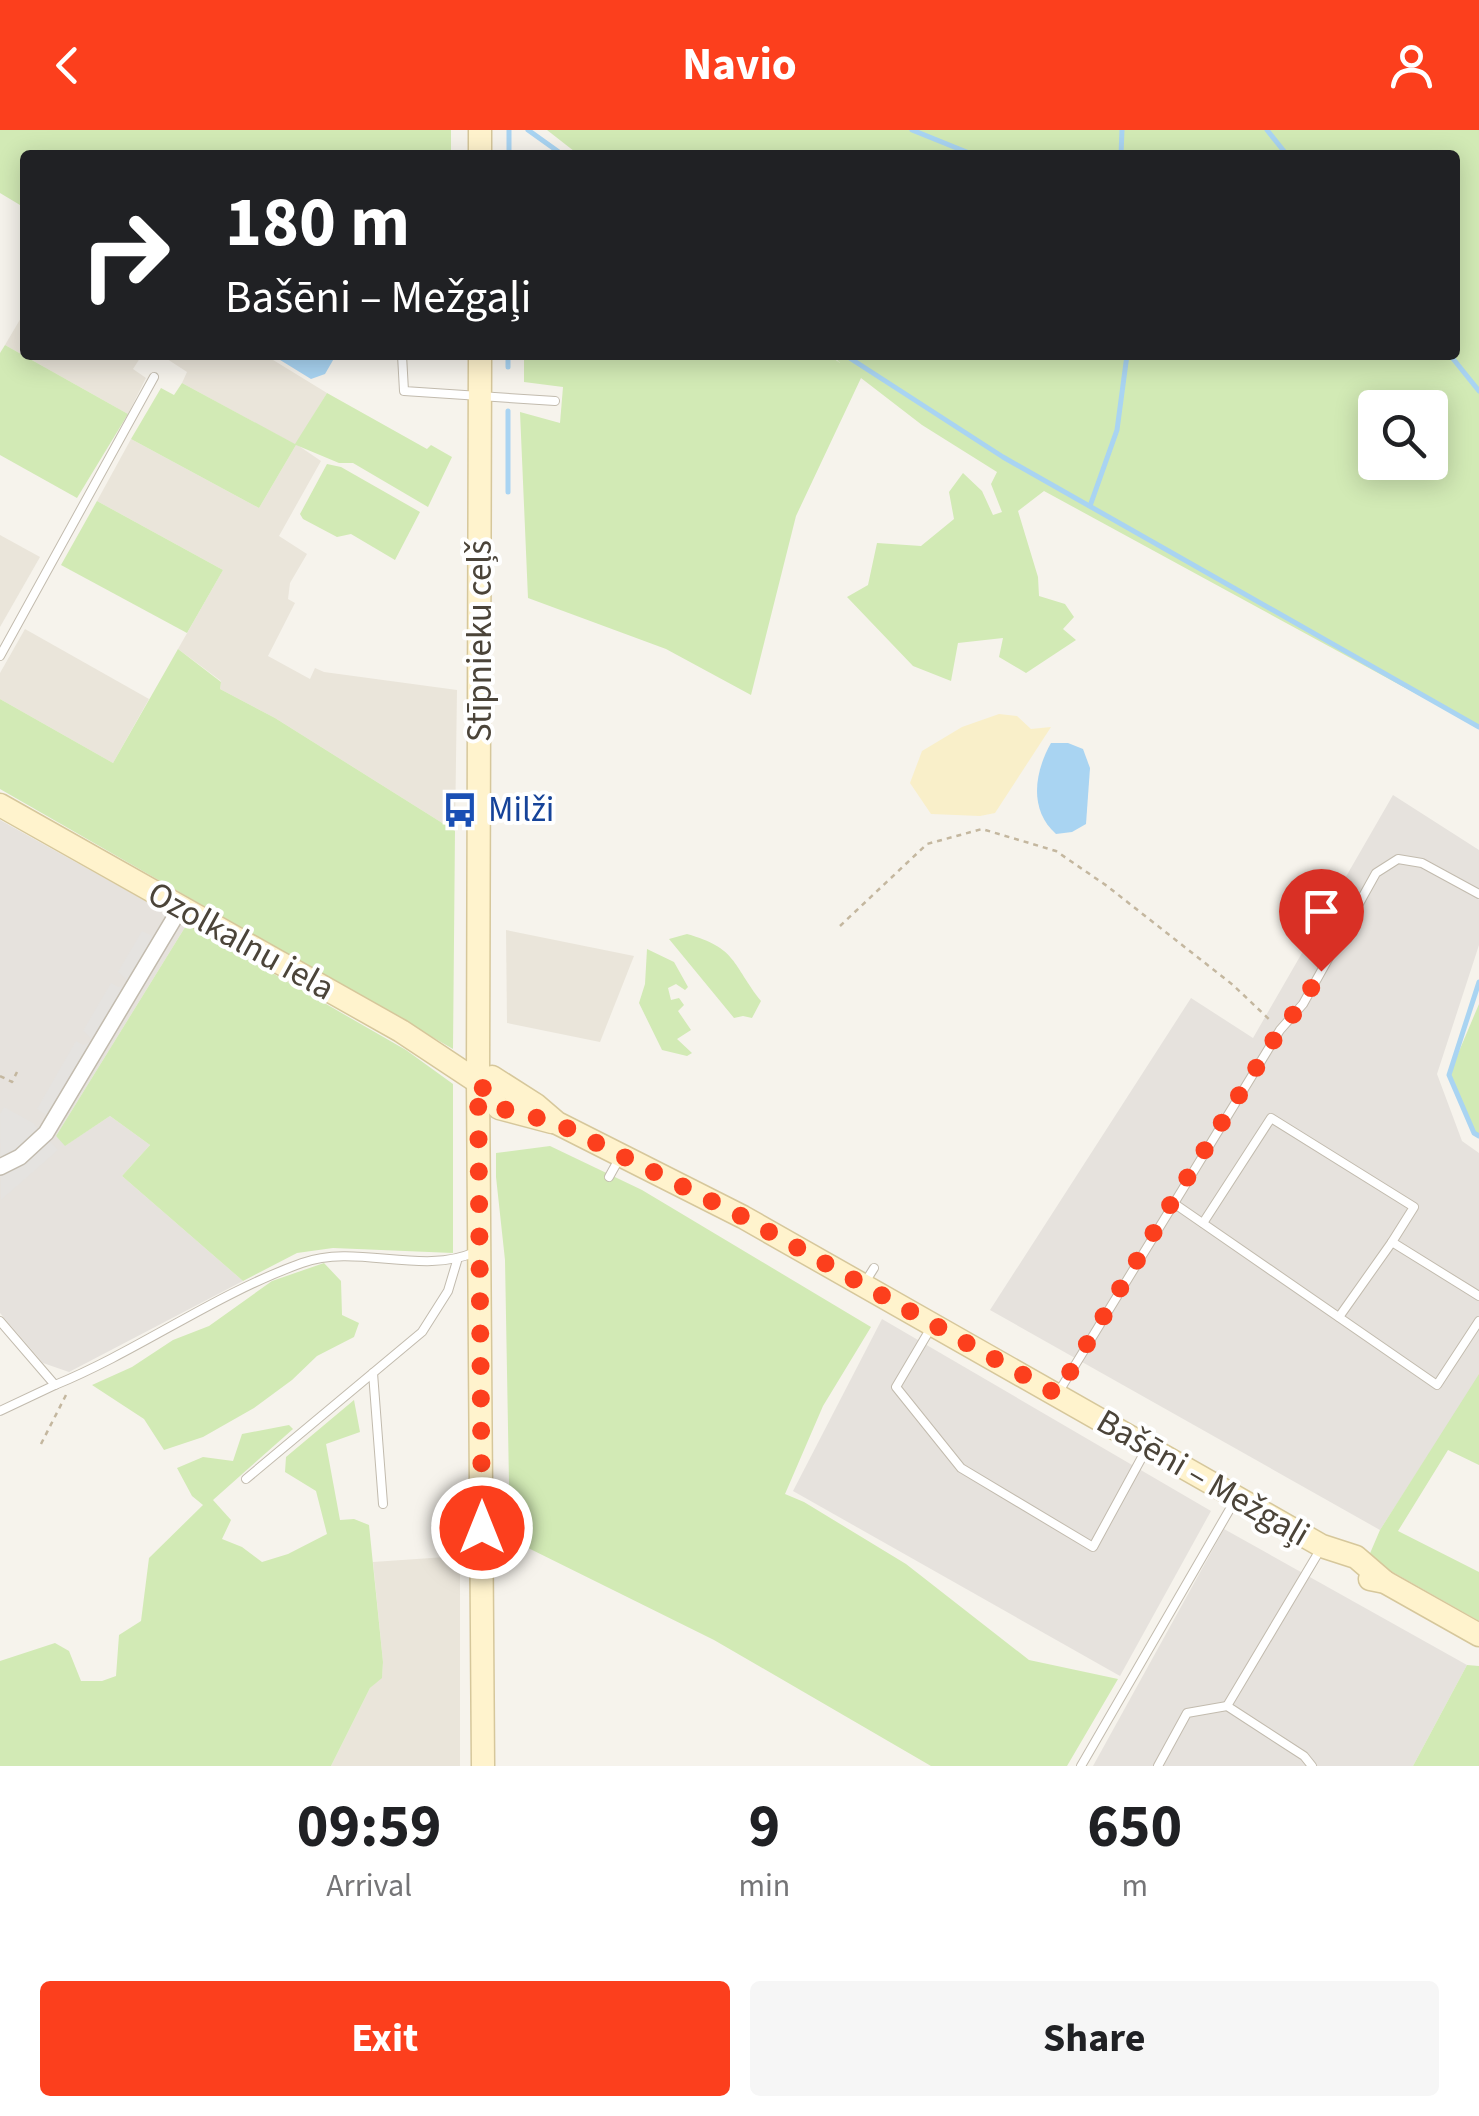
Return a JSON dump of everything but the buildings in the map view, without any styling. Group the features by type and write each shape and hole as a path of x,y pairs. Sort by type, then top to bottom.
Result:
{"street":[{"name":"Stīpnieku ceļš","path":"480,360 478,1082 484,1766"},
{"name":"Ozolkalnu iela","path":"0,805 401,1032 478,1082"},
{"path":"0,1167 20,1157 46,1133 181,907"},
{"name":"Bašēni – Mežgaļi","path":"478,1082 492,1077 557,1123 869,1276 934,1323 1322,1546 1356,1557 1384,1582 1479,1635"}],"lane":[{"path":"402,360 404,391 555,401"},
{"path":"0,656 154,377"},
{"path":"1057,1394 1280,1030 1302,1004 1376,873 1398,859 1422,863 1479,894"},
{"path":"1204,1223 1271,1118 1414,1206 1339,1317"},
{"path":"609,1177 621,1156"},
{"path":"1172,1202 1437,1385 1479,1321"},
{"path":"1392,1242 1479,1296"},
{"path":"0,1411 305,1261 346,1256 457,1261 481,1250"},
{"path":"246,1479 422,1332 448,1291 457,1261"},
{"path":"0,1321 55,1384"},
{"path":"934,1323 896,1387 960,1468 1093,1546 1147,1448"},
{"path":"373,1373 383,1504"},
{"path":"1081,1766 1236,1498"},
{"path":"1226,1706 1322,1546"},
{"path":"1158,1766 1186,1713 1226,1706 1304,1756 1312,1766"}],"path":[{"path":"840,926 927,844 982,828 1056,851 1233,985 1280,1030"},
{"path":"0,1076 12,1082 17,1072"},
{"path":"41,1444 78,1375"}],"shaded area":[{"path":"20,320 20,353 5,345"},
{"path":"32,360 139,360 133,369 146,378 128,414"},
{"path":"169,360 273,360 327,393 296,444 321,461 279,536 307,554 290,583 288,599 295,603 268,656 310,679 315,668 457,690 455,831 275,718 220,689 221,681 178,649 223,570 97,501 131,439 259,508 296,445 182,383 187,372"},
{"path":"0,535 40,557 0,627"},
{"path":"25,629 149,699 113,763 0,699 0,673"},
{"path":"1393,795 1479,850 1479,945 1437,1074 1462,1141 1479,1153 1479,1376 1380,1530 990,1310 1191,998 1253,1038"},
{"path":"0,820 187,924 56,1136 66,1145 110,1116 150,1145 122,1176 243,1281 69,1372 43,1363 0,1313"},
{"path":"506,930 634,956 600,1042 507,1023"},
{"path":"142,931 161,941 54,1120 37,1109 76,1041 83,1045 91,1042 83,1031 111,983 125,985 126,979 118,972"},
{"path":"4,1107 33,1123 58,1150 1,1200 0,1114"},
{"path":"882,1319 1211,1511 1120,1676 793,1491"},
{"path":"1224,1529 1467,1665 1413,1766 1093,1766"},
{"path":"460,1556 460,1766 331,1766 370,1688 382,1677 373,1562"}],"green space":[{"path":"0,130 451,130 451,150 20,150 20,205 0,193"},
{"path":"547,130 1479,130 1479,728 1044,491 1018,511 1038,577 1039,596 1065,604 1074,617 1063,629 1076,640 1026,673 999,657 1003,638 958,643 951,681 913,666 847,597 868,585 877,543 921,546 954,519 949,492 963,473 982,491 993,515 1002,512 991,484 997,472 922,425 861,378 796,516 751,695 666,649 528,598 520,412 560,423 563,387 524,382 524,360 1460,360 1460,150 573,150"},
{"path":"5,345 20,353 20,360 32,360 128,414 77,498 0,455 0,353"},
{"path":"182,383 295,444 327,393 427,449 431,445 452,457 428,507 353,463 339,463 296,445 259,508 131,439 161,388 174,395"},
{"path":"327,464 341,467 420,512 395,560 351,534 337,537 303,519 300,514"},
{"path":"97,501 223,570 187,633 61,565"},
{"path":"178,649 221,682 220,689 275,718 455,831 453,1049 0,789 0,699 113,763"},
{"path":"187,924 406,1050 453,1084 453,1253 333,1248 297,1253 243,1281 122,1176 150,1145 110,1116 65,1146 56,1136"},
{"path":"687,934 716,945 732,959 761,1001 752,1018 734,1018 669,939"},
{"path":"647,949 674,962 688,987 685,990 676,984 668,988 671,1000 679,998 684,1005 678,1011 691,1030 677,1039 692,1053 687,1056 662,1050 639,1003 645,984"},
{"path":"1479,1004 1479,1136 1474,1133 1449,1075"},
{"path":"550,1146 642,1190 871,1327 823,1406 785,1494 906,1564 1029,1660 1118,1679 1067,1766 931,1766 714,1640 510,1539 505,1260 496,1153"},
{"path":"324,1263 341,1281 342,1315 359,1323 354,1337 317,1356 254,1408 203,1437 164,1450 144,1419 92,1385 132,1367 173,1340 209,1326 272,1281"},
{"path":"1479,1374 1479,1465 1448,1450 1398,1531 1479,1572 1479,1621 1368,1558 1380,1530"},
{"path":"354,1400 360,1432 326,1444 340,1520 354,1519 369,1525 382,1678 370,1688 331,1766 0,1766 0,1661 55,1643 69,1651 81,1681 116,1676 119,1635 141,1621 149,1558 203,1505 192,1496 177,1468 203,1457 233,1461 242,1434 289,1425 293,1429 213,1500 231,1520 222,1539 242,1547 262,1562 288,1554 327,1534 316,1491 285,1472 286,1457"},
{"path":"1467,1665 1479,1666 1479,1766 1413,1766"}],"sand":[{"path":"999,714 1017,716 1031,729 1051,727 995,813 931,814 910,783 922,751 962,727"}],"water":[{"path":"280,360 333,360 325,374 311,379"},
{"path":"1051,743 1068,743 1083,749 1090,768 1086,824 1072,832 1056,834 1038,803 1038,779"}],"waterway":[{"path":"509,130 509,150"},
{"path":"528,130 556,150"},
{"path":"912,130 962,150"},
{"path":"1121,150 1122,130"},
{"path":"1267,130 1283,150"},
{"path":"508,360 508,367"},
{"path":"853,360 1003,457 1479,727"},
{"path":"1090,506 1117,430 1126,360"},
{"path":"1454,360 1479,391"},
{"path":"508,411 508,492"},
{"path":"1479,982 1449,1075 1474,1133 1479,1136"}],"place":[{"name":"Milži","path":"460,810"}],"route":[{"path":"482,1528 478,1082 499,1108 557,1123 743,1217 1057,1394 1172,1202 1321,971"}]}
